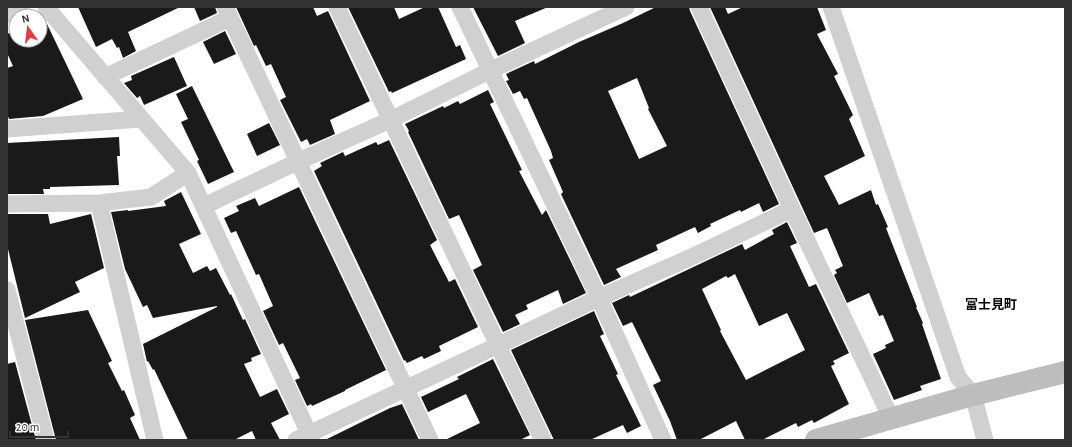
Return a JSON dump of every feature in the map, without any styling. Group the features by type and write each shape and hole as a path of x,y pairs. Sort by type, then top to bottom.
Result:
{"street":[{"path":"7,14 20,7"},
{"path":"46,7 188,173 306,438 599,298 698,254 792,209"},
{"path":"337,7 543,440"},
{"path":"460,7 599,298 663,440"},
{"path":"204,206 298,161 390,120 491,70 626,7"},
{"path":"699,7 792,209 891,418"},
{"path":"831,7 958,377 973,395 985,440"},
{"path":"105,77 228,13 430,440"},
{"path":"7,129 141,119"},
{"path":"7,204 99,203 151,197 188,173"},
{"path":"99,203 154,440"},
{"path":"7,290 15,353 46,440"},
{"path":"816,440 973,395 1065,372"}],"building":[{"path":"78,7 180,7 128,32 136,51 123,58 119,47 117,48 112,39 96,47"},
{"path":"194,7 215,7 217,13 200,21"},
{"path":"236,7 313,7 317,16 328,11 370,101 330,120 335,134 310,145 307,139 301,142 280,100 286,97 271,64 266,66 256,45 254,46"},
{"path":"348,7 394,7 399,19 425,7 438,7 456,47 460,45 466,59 392,93 391,91 389,92"},
{"path":"473,7 548,7 515,21 525,43 498,56"},
{"path":"656,7 689,7 779,204 763,212 759,203 710,224 711,226 698,233 695,227 656,245 658,250 616,269 621,277 604,285 561,194 563,192 549,160 553,158 551,151 527,98 524,99 520,91 513,94 506,81 509,80 506,74 534,61 535,64 579,42","holes":["637,78 649,108 648,109 667,146 639,159 608,91"]},
{"path":"710,7 725,7 728,14 743,7 817,7 826,30 817,34 838,74 834,76 853,115 849,119 865,156 824,176 839,205 871,190 876,205 878,204 888,227 886,228 923,323 922,324 941,379 920,386 922,390 894,400 873,354 886,348 885,345 894,341 883,315 879,316 869,293 847,303 834,275 837,273 835,270 843,266 827,228 814,233"},
{"path":"48,26 83,99 43,116 9,119 7,114 7,68 13,66 7,53 7,34 8,48 48,48"},
{"path":"225,31 236,54 214,64 203,42"},
{"path":"174,57 187,86 144,105 140,96 137,98 124,83 132,80 131,76"},
{"path":"192,86 234,172 208,184 197,161 199,160 181,122 188,119 176,94"},
{"path":"488,90 494,102 490,104 522,170 519,171 542,215 546,210 586,293 563,304 558,290 526,305 528,309 515,315 520,324 503,332 473,270 482,265 459,215 449,219 405,124 443,106 444,108 458,101 460,104"},
{"path":"269,123 280,145 257,156 247,134"},
{"path":"119,137 120,156 117,156 119,185 50,187 50,189 43,189 44,194 7,194 7,143"},
{"path":"389,140 437,240 430,245 449,282 455,279 478,327 439,346 441,351 424,359 422,356 407,363 405,360 404,361 314,171 322,166 320,163 343,152 345,156 376,142 378,145"},
{"path":"299,187 386,370 312,406 311,404 307,406 295,380 300,378 283,343 279,345 263,311 273,306 259,274 256,275 236,231 231,233 224,218 239,211 236,206 255,198 259,206"},
{"path":"181,192 201,234 179,244 193,273 207,266 210,271 216,268 230,295 231,294 243,320 245,319 261,354 251,358 252,361 244,364 260,397 277,389 289,414 271,423 280,440 256,440 252,431 234,440 188,440 154,369 153,370 148,361 147,362 143,344 217,306 153,318 147,305 143,307 125,269 111,212 166,206 164,201"},
{"path":"7,214 48,214 50,224 91,214 104,268 75,282 80,292 25,318 7,245"},
{"path":"787,222 797,243 790,246 809,287 816,284 849,353 833,361 835,364 831,366 849,404 814,423 812,420 798,427 796,423 762,440 745,440 736,421 699,440 677,440 653,385 661,381 632,322 623,326 612,303 629,295 630,297 742,244 745,250 774,234 772,230","holes":["735,274 759,326 787,313 805,350 746,380 720,331 721,330 702,289 726,276 728,278"]},
{"path":"88,310 112,361 108,363 122,391 124,390 135,415 130,418 140,440 56,440 25,320"},
{"path":"594,311 604,334 600,336 618,374 616,375 641,426 627,433 623,425 590,440 554,440 511,350"},
{"path":"493,359 530,435 520,440 445,440 480,423 466,394 428,412 421,397 459,379 457,377"},
{"path":"15,362 36,440 7,440 7,364"},
{"path":"402,404 419,440 325,440 390,408"}],"district":[{"name":"富士見町","path":"991,305"}]}
